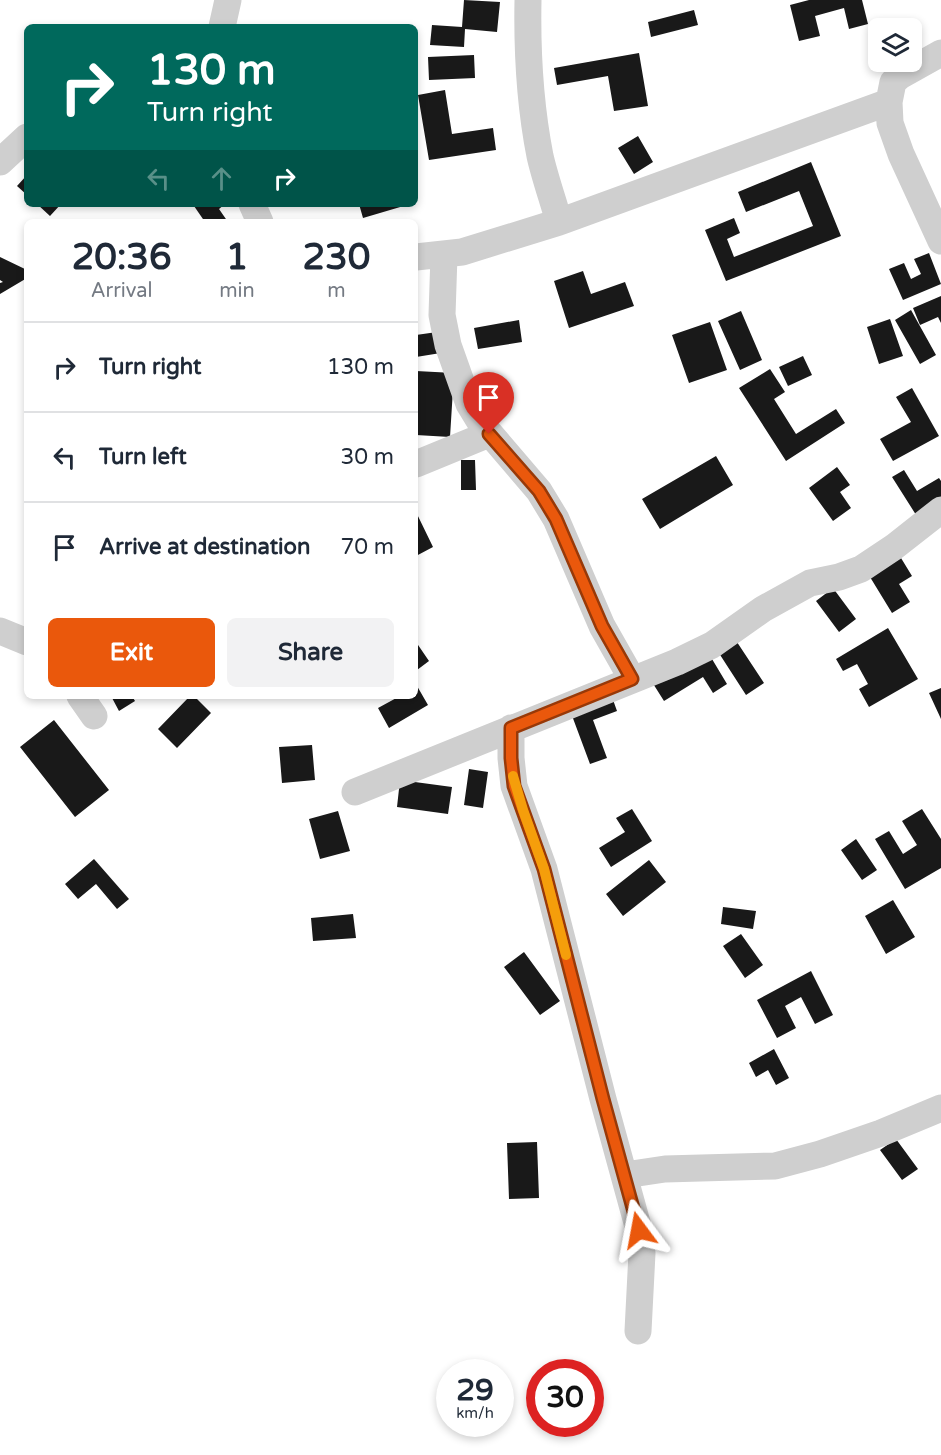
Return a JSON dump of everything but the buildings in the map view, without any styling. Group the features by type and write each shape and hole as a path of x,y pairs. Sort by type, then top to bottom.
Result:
{"street":[{"path":"223,24 228,0"},
{"path":"528,0 529,73 534,119 540,157 559,222"},
{"path":"941,52 893,82 890,102 890,123 901,154 941,241"},
{"path":"418,257 462,252 559,222 890,102"},
{"path":"0,162 24,140"},
{"path":"444,255 442,315 448,345 469,404 489,434 539,491 556,519 602,626 632,679"},
{"path":"418,463 489,434"},
{"path":"355,792 677,662 712,645 763,609 810,583 839,577 861,569 894,547 941,510"},
{"path":"0,631 24,641"},
{"path":"511,728 514,786 544,869 603,1099 637,1219 642,1252 638,1330"},
{"path":"625,1175 665,1169 775,1166 830,1150 941,1108"}],"slow traffic":[{"path":"513,776 514,786 544,869 566,955"}],"route":[{"path":"489,434 539,491 556,519 602,626 632,679 511,728 510,743 514,786 544,869 639,1230"}]}
